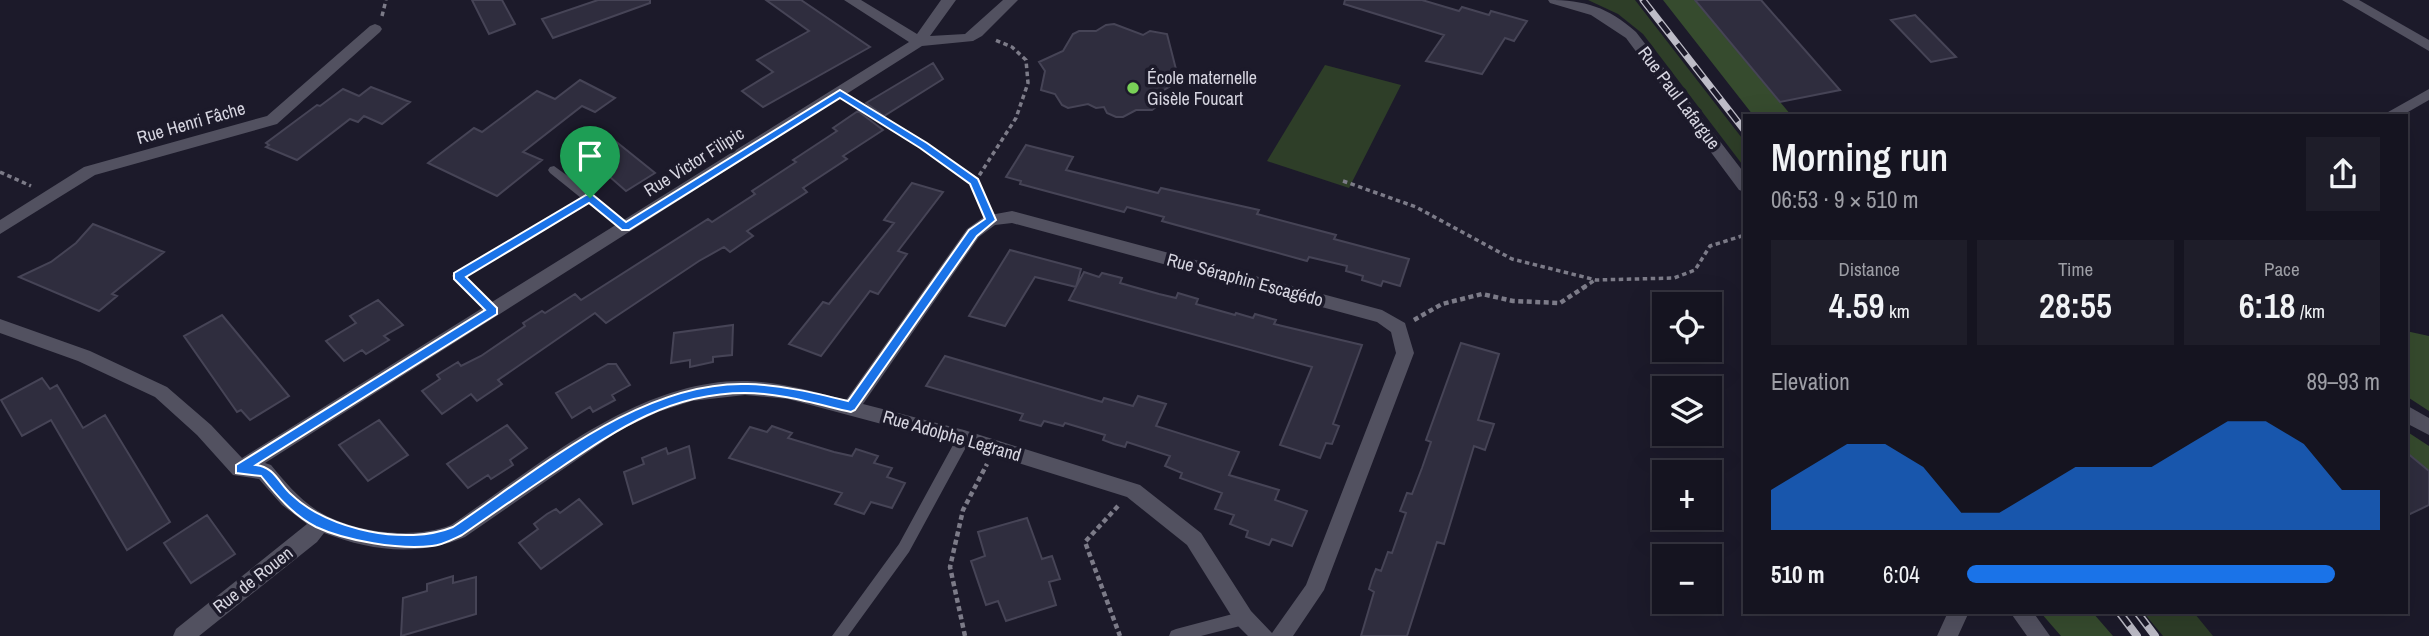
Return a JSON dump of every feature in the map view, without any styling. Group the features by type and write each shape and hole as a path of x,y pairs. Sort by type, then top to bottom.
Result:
{"street":[{"path":"851,0 919,42 968,38 977,33 1010,0"},
{"path":"919,42 936,13 949,0"},
{"name":"Rue Paul Lafargue","path":"1555,0 1607,16 1631,35 1743,183"},
{"path":"2348,0 2429,46"},
{"name":"Rue Henri Fâche","path":"0,228 90,171 272,120 375,29"},
{"name":"Rue Victor Filipic","path":"240,469 919,42"},
{"path":"2392,114 2429,94"},
{"name":"Rue Séraphin Escagédo","path":"991,220 1012,217 1025,220 1382,317 1399,328"},
{"path":"851,407 973,233 991,220"},
{"path":"0,326 84,356 162,392 204,430 240,469"},
{"path":"1281,636 1314,590 1405,353 1399,328"},
{"name":"Rue Adolphe Legrand","path":"240,469 264,471 288,500 320,522 351,533 413,541 435,540 458,531 613,425 653,406 692,394 745,388 788,392 964,438 1133,491 1194,540 1244,618 1264,636"},
{"path":"2408,414 2429,427"},
{"name":"Rue de Rouen","path":"183,636 310,536 320,522"},
{"path":"1947,636 1958,614"},
{"path":"2022,614 2040,636"}],"lane":[{"path":"554,170 626,227"},
{"path":"493,311 458,276 590,198"},
{"path":"839,636 904,548 964,438"},
{"path":"1176,636 1244,618"}],"path":[{"path":"975,182 1016,118 1028,83 1026,60 1012,47 977,33"},
{"path":"840,93 975,182 991,220"},
{"path":"0,172 51,195"},
{"path":"1343,181 1416,207 1512,259 1596,280 1674,278 1695,270 1710,246 1743,235"},
{"path":"1399,328 1442,304 1482,294 1513,302 1560,303 1596,280"},
{"path":"965,636 950,567 963,510 996,448"},
{"path":"1120,636 1084,542 1133,491"}],"green space":[{"path":"1588,0 1635,0 1743,139 1743,165 1643,34 1618,14"},
{"path":"1663,0 1695,0 1790,114 1752,114"},
{"path":"1325,65 1401,85 1349,188 1267,161"},
{"path":"2408,331 2429,336 2429,411 2408,397"},
{"path":"2408,432 2429,446 2429,471 2408,454"},
{"path":"2042,614 2094,614 2113,636 2061,636"},
{"path":"2145,614 2195,614 2213,636 2163,636"}],"building":[{"path":"472,0 502,0 515,24 489,34"},
{"path":"598,0 650,0 650,3 553,38 542,19"},
{"path":"766,0 801,0 870,47 763,107 742,91 773,72 757,60 809,31"},
{"path":"1345,0 1422,0 1459,11 1462,7 1489,15 1491,11 1527,21 1514,41 1505,38 1482,74 1426,61 1444,35 1344,4"},
{"path":"1695,0 1761,0 1840,90 1780,102"},
{"path":"1915,15 1956,57 1931,62 1891,20"},
{"path":"1114,24 1143,35 1150,31 1167,34 1179,81 1164,90 1159,105 1152,110 1136,110 1123,117 1116,117 1107,113 1104,107 1096,108 1088,104 1068,108 1062,105 1055,94 1041,90 1045,71 1039,62 1063,51 1073,34 1079,31 1096,31"},
{"path":"933,63 943,79 884,116 866,103"},
{"path":"580,80 615,98 595,112 582,106 523,152 542,160 497,196 428,163 474,128 482,132 537,91 555,99"},
{"path":"371,87 410,102 382,124 364,116 358,122 350,119 297,160 266,147 269,145 266,143 343,89 359,96"},
{"path":"858,111 883,130 843,156 847,159 803,188 807,192 747,231 753,236 730,252 724,247 699,261 606,323 595,313 498,380 502,384 477,401 471,394 442,414 422,391 440,379 437,375 458,362 461,366 481,356 542,311 545,313 575,294 581,300 708,219 712,222 755,194 752,191 796,162 793,160 837,131 833,128"},
{"path":"614,140 655,173 626,191 586,156"},
{"path":"1026,145 1073,157 1066,170 1158,193 1161,188 1259,210 1257,214 1336,235 1334,239 1409,259 1400,286 1383,281 1381,286 1362,280 1363,276 1346,271 1347,266 1309,257 1307,261 1162,221 1164,217 1127,207 1124,212 1020,184 1021,181 1006,177"},
{"path":"912,183 943,192 898,251 907,254 878,294 870,291 821,356 789,344 823,302 829,304 894,223 884,220"},
{"path":"93,224 164,252 112,294 117,296 99,311 19,277 51,262 76,243"},
{"path":"1010,250 1081,269 1076,287 1035,277 1005,326 969,316"},
{"path":"1084,272 1099,277 1102,273 1122,278 1120,283 1159,294 1176,298 1178,293 1198,299 1196,304 1235,315 1236,313 1253,318 1255,314 1276,320 1274,324 1362,345 1333,424 1339,426 1332,444 1326,443 1320,458 1280,445 1312,367 1069,300"},
{"path":"378,300 403,325 384,336 389,340 366,354 362,350 344,361 326,341 356,323 350,316"},
{"path":"222,315 289,396 250,420 241,410 237,412 184,336"},
{"path":"733,325 732,355 713,357 713,362 690,367 690,360 671,363 674,333"},
{"path":"1461,343 1499,354 1478,420 1494,424 1485,450 1474,446 1444,544 1437,542 1407,636 1361,636 1374,592 1369,589 1372,579 1376,569 1381,571 1388,552 1392,553 1406,513 1400,511 1407,493 1412,494 1422,468 1431,442 1426,440"},
{"path":"945,356 1102,402 1104,398 1133,406 1138,396 1166,404 1156,426 1239,452 1229,475 1279,490 1275,500 1307,511 1292,546 1272,539 1269,545 1246,537 1248,531 1230,524 1234,515 1215,509 1222,493 1180,478 1182,473 1165,466 1170,456 1127,442 1125,447 1114,444 1103,440 1105,435 1065,423 1063,426 1044,421 1041,426 1020,420 1023,414 926,386"},
{"path":"608,364 616,364 630,385 612,395 615,400 593,412 590,407 572,418 556,393"},
{"path":"42,378 50,389 57,385 83,428 105,415 170,522 127,550 51,420 22,436 1,400"},
{"path":"379,420 408,455 368,481 339,445"},
{"path":"507,425 527,448 510,460 513,465 491,479 488,475 468,488 447,464"},
{"path":"772,426 792,433 788,438 834,452 852,456 856,449 878,456 874,463 892,468 887,477 905,483 892,508 871,502 864,514 835,504 842,493 729,458 750,427 767,432"},
{"path":"689,446 695,478 633,504 624,472 644,464 642,458 666,448 668,454"},
{"path":"2408,454 2429,471 2429,505 2408,515"},
{"path":"579,499 602,524 541,569 519,543 538,529 534,524 547,514 556,509 560,513"},
{"path":"207,515 235,554 191,583 164,543"},
{"path":"1027,518 1042,559 1052,556 1060,579 1049,582 1056,605 1006,621 998,601 986,605 971,561 985,556 978,532"},
{"path":"453,576 453,583 476,577 476,614 401,636 403,598 427,591 427,584"}],"railway":[{"path":"1643,0 1743,128"},
{"path":"2120,614 2137,636"},
{"path":"2138,614 2155,636"}],"place":[{"name":"École maternelle Gisèle Foucart","path":"1133,88"}],"route":[{"path":"840,93 975,182 991,220 973,233 851,407 788,392 745,388 692,394 653,406 613,425 458,531 435,540 413,541 351,533 320,522 288,500 264,471 240,469 493,311 458,276 590,198 626,227 840,93"}]}
